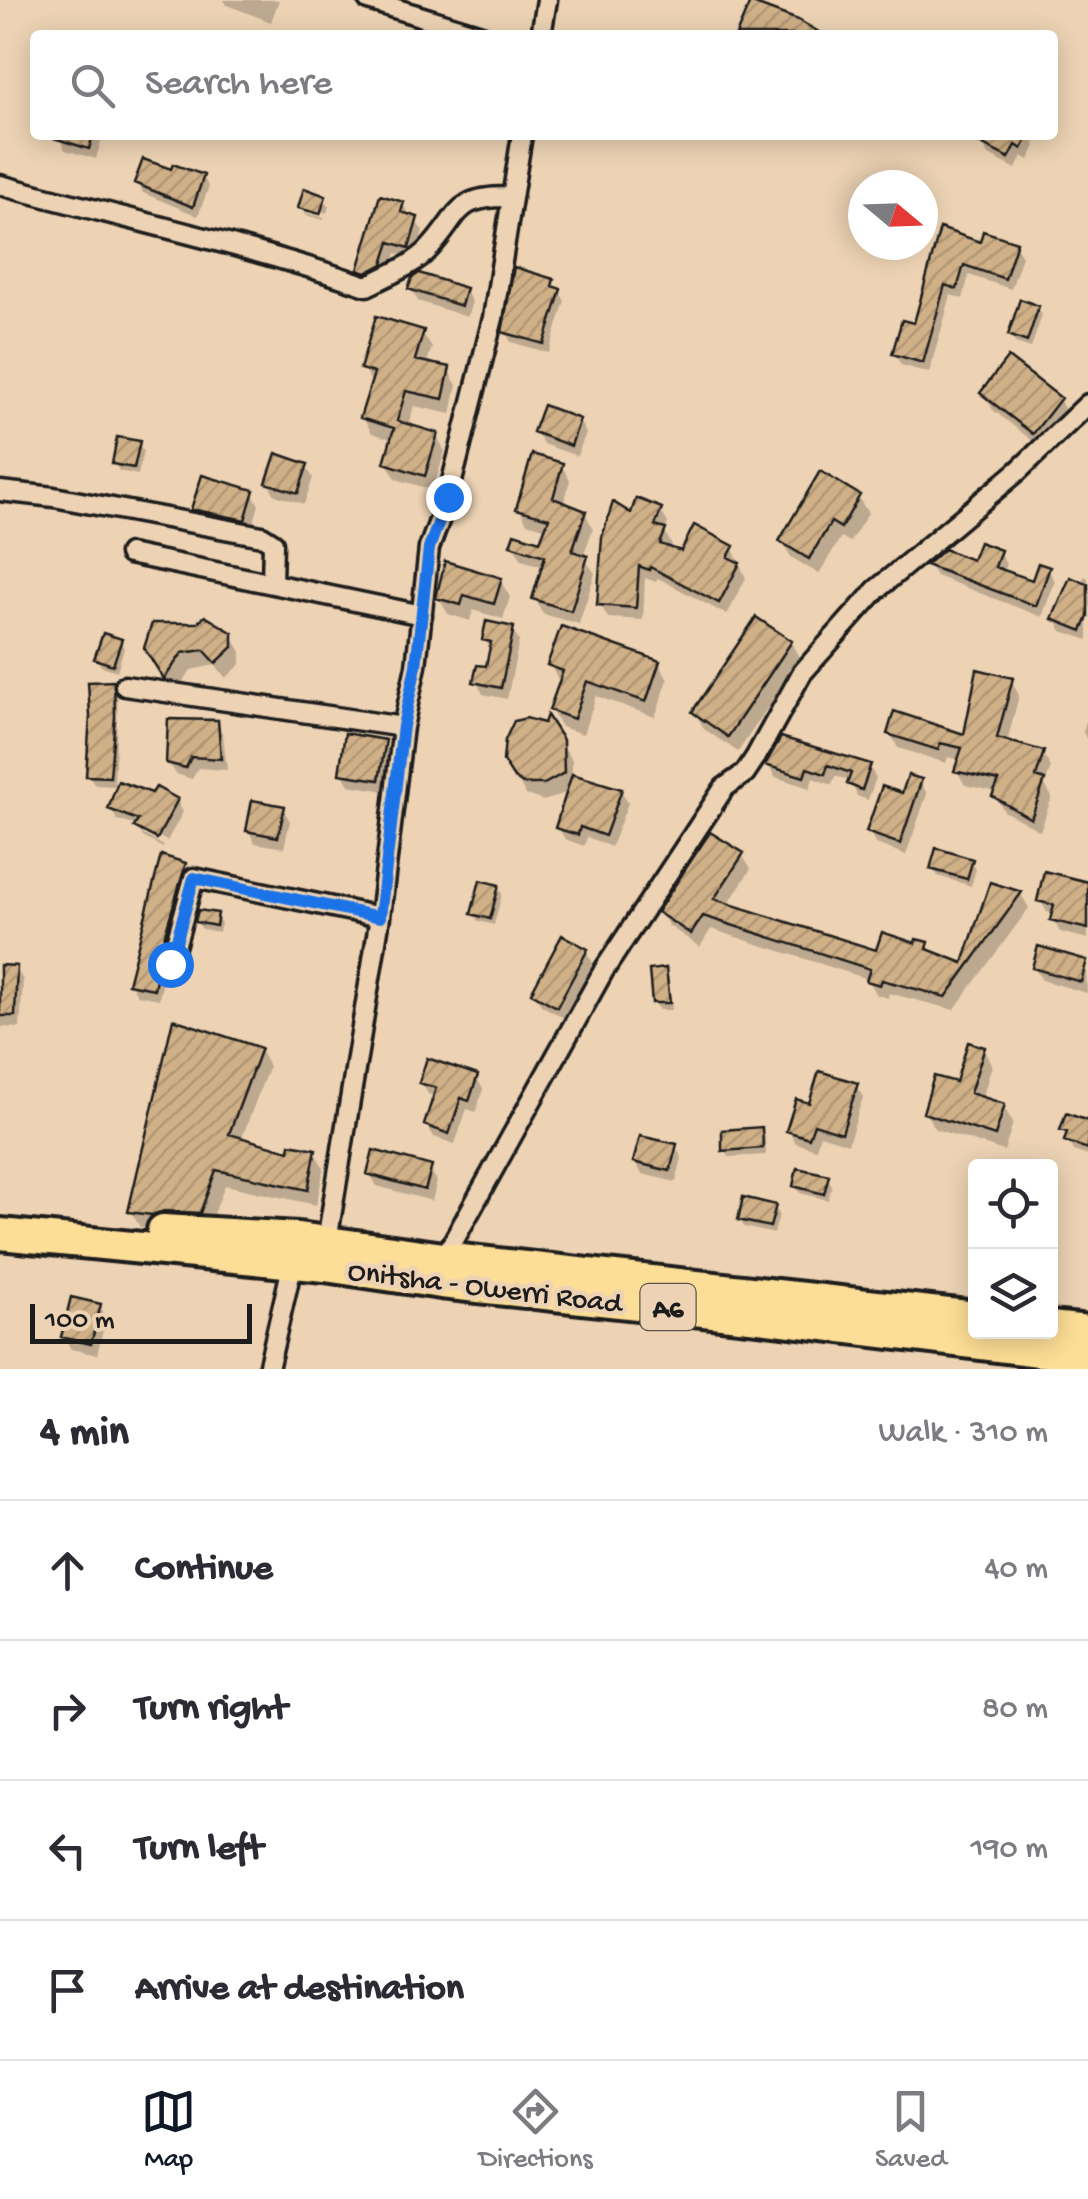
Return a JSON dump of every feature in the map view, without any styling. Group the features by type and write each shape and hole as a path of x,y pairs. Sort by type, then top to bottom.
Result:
{"highway":[{"name":"Onitsha - Owerri Road","path":"0,1213 113,1226 326,1241 968,1317"},
{"name":"Onitsha - Owerri Road","path":"0,1234 293,1262 441,1283 759,1316 1088,1357"},
{"path":"1058,1327 1088,1331"}],"street":[{"path":"368,0 465,30"},
{"path":"542,30 547,0"},
{"path":"326,1241 380,917 429,548 448,497 493,318 521,140"},
{"path":"0,185 195,238 280,256 366,286 427,251 456,211 481,196 510,197"},
{"path":"444,1258 604,970 724,788 745,773 755,758 802,672 876,590 1018,471 1088,404"},
{"path":"0,491 54,497 262,536 273,543 275,550 272,584"},
{"path":"129,554 422,615"},
{"path":"124,686 403,726"},
{"path":"170,964 194,878 380,917"},
{"path":"268,1369 293,1262"}],"building":[{"path":"750,2 815,30 738,30"},
{"path":"60,140 92,140 89,149"},
{"path":"973,140 1026,140 1022,149 1016,145 1009,158"},
{"path":"143,159 204,175 193,207 134,183"},
{"path":"304,188 326,196 320,214 298,208"},
{"path":"380,195 404,202 401,212 418,217 409,248 390,242 383,264 366,273 358,270"},
{"path":"940,228 980,242 983,231 1017,242 1005,279 964,265 957,289 945,285 923,363 892,354 902,320 914,323 931,260 938,260"},
{"path":"514,267 554,279 552,286 561,289 544,344 502,332"},
{"path":"419,273 466,288 461,306 408,289"},
{"path":"1020,299 1039,306 1027,342 1008,335"},
{"path":"376,316 424,330 415,360 450,367 443,399 406,391 397,421 438,433 425,476 384,463 394,428 360,418 374,373 360,369"},
{"path":"1008,357 1061,398 1033,434 980,393"},
{"path":"543,405 580,419 571,446 533,432"},
{"path":"117,437 140,441 134,468 112,464"},
{"path":"276,453 308,464 298,493 266,483"},
{"path":"532,454 563,463 553,498 586,511 572,551 588,556 571,611 532,599 545,556 510,545 514,533 540,541 549,518 516,509"},
{"path":"820,471 860,495 841,528 831,522 809,559 779,541"},
{"path":"202,475 254,490 245,520 191,509"},
{"path":"636,498 662,508 655,526 666,529 660,544 681,551 694,525 734,546 728,557 740,563 719,603 650,567 649,570 639,566 636,608 597,605 602,537 613,502 631,513"},
{"path":"979,542 1001,550 995,567 1032,580 1038,563 1050,567 1036,606 926,565 944,549 972,560"},
{"path":"445,561 502,578 494,604 464,595 461,605 436,598"},
{"path":"1070,577 1088,584 1088,617 1082,631 1052,619"},
{"path":"205,616 233,633 233,647 216,663 204,650 182,653 164,679 144,648 152,623 197,623"},
{"path":"756,617 792,641 728,737 692,712"},
{"path":"486,621 514,627 501,688 473,682 477,665 486,666 491,642 482,640"},
{"path":"561,626 660,661 646,702 587,681 574,719 549,710 563,671 547,665"},
{"path":"103,633 122,639 113,665 94,659"},
{"path":"977,669 1013,678 997,738 1044,751 1036,777 1045,780 1031,819 992,796 999,781 954,771 962,748 940,743 938,750 887,734 894,711 964,734"},
{"path":"114,681 110,777 86,776 88,682"},
{"path":"547,715 563,740 564,773 544,784 523,784 503,761 505,740 514,721 526,718 544,723"},
{"path":"168,719 218,720 221,759 191,757 186,768 166,763"},
{"path":"345,733 386,740 379,780 339,774"},
{"path":"781,737 871,764 862,790 847,784 851,773 828,765 825,774 807,768 804,777 765,765"},
{"path":"572,774 622,789 605,836 580,827 578,835 555,828"},
{"path":"908,775 922,779 900,844 866,832 882,786 902,793"},
{"path":"118,781 152,793 156,787 178,799 157,839 134,827 138,820 108,809"},
{"path":"252,800 285,806 278,837 246,831"},
{"path":"710,832 744,853 714,899 876,950 882,932 915,943 916,939 929,942 927,949 963,963 990,882 1022,892 946,997 882,980 880,985 866,981 870,969 703,916 691,934 657,912"},
{"path":"936,848 973,859 967,879 930,869"},
{"path":"161,855 186,863 164,937 154,989 128,984"},
{"path":"1044,871 1088,882 1088,929 1050,920 1054,905 1037,901"},
{"path":"480,880 499,885 490,919 471,914"},
{"path":"198,910 218,913 216,926 195,922"},
{"path":"562,935 588,949 557,1007 531,993"},
{"path":"1038,946 1087,960 1081,982 1032,968"},
{"path":"0,965 17,966 15,1016 0,1016"},
{"path":"666,968 670,1003 652,1003 649,970"},
{"path":"173,1019 261,1048 229,1134 289,1151 290,1144 316,1149 308,1190 216,1170 200,1213 128,1212"},
{"path":"968,1042 985,1047 970,1093 1005,1104 995,1136 923,1113 934,1076 956,1082"},
{"path":"427,1058 478,1075 469,1101 461,1098 449,1134 424,1125 436,1088 419,1083"},
{"path":"819,1071 858,1083 842,1133 814,1124 809,1138 786,1131 796,1099 809,1103"},
{"path":"1066,1113 1088,1121 1088,1149 1064,1141 1067,1132 1060,1130"},
{"path":"762,1127 763,1148 722,1151 722,1130"},
{"path":"640,1136 677,1144 670,1171 633,1162"},
{"path":"373,1150 432,1166 425,1190 367,1174"},
{"path":"797,1168 829,1175 824,1194 793,1186"},
{"path":"743,1197 776,1205 770,1227 738,1220"},
{"path":"71,1297 101,1304 91,1344 61,1337"}],"route":[{"path":"170,964 194,878 380,917 429,548 448,497"}]}
